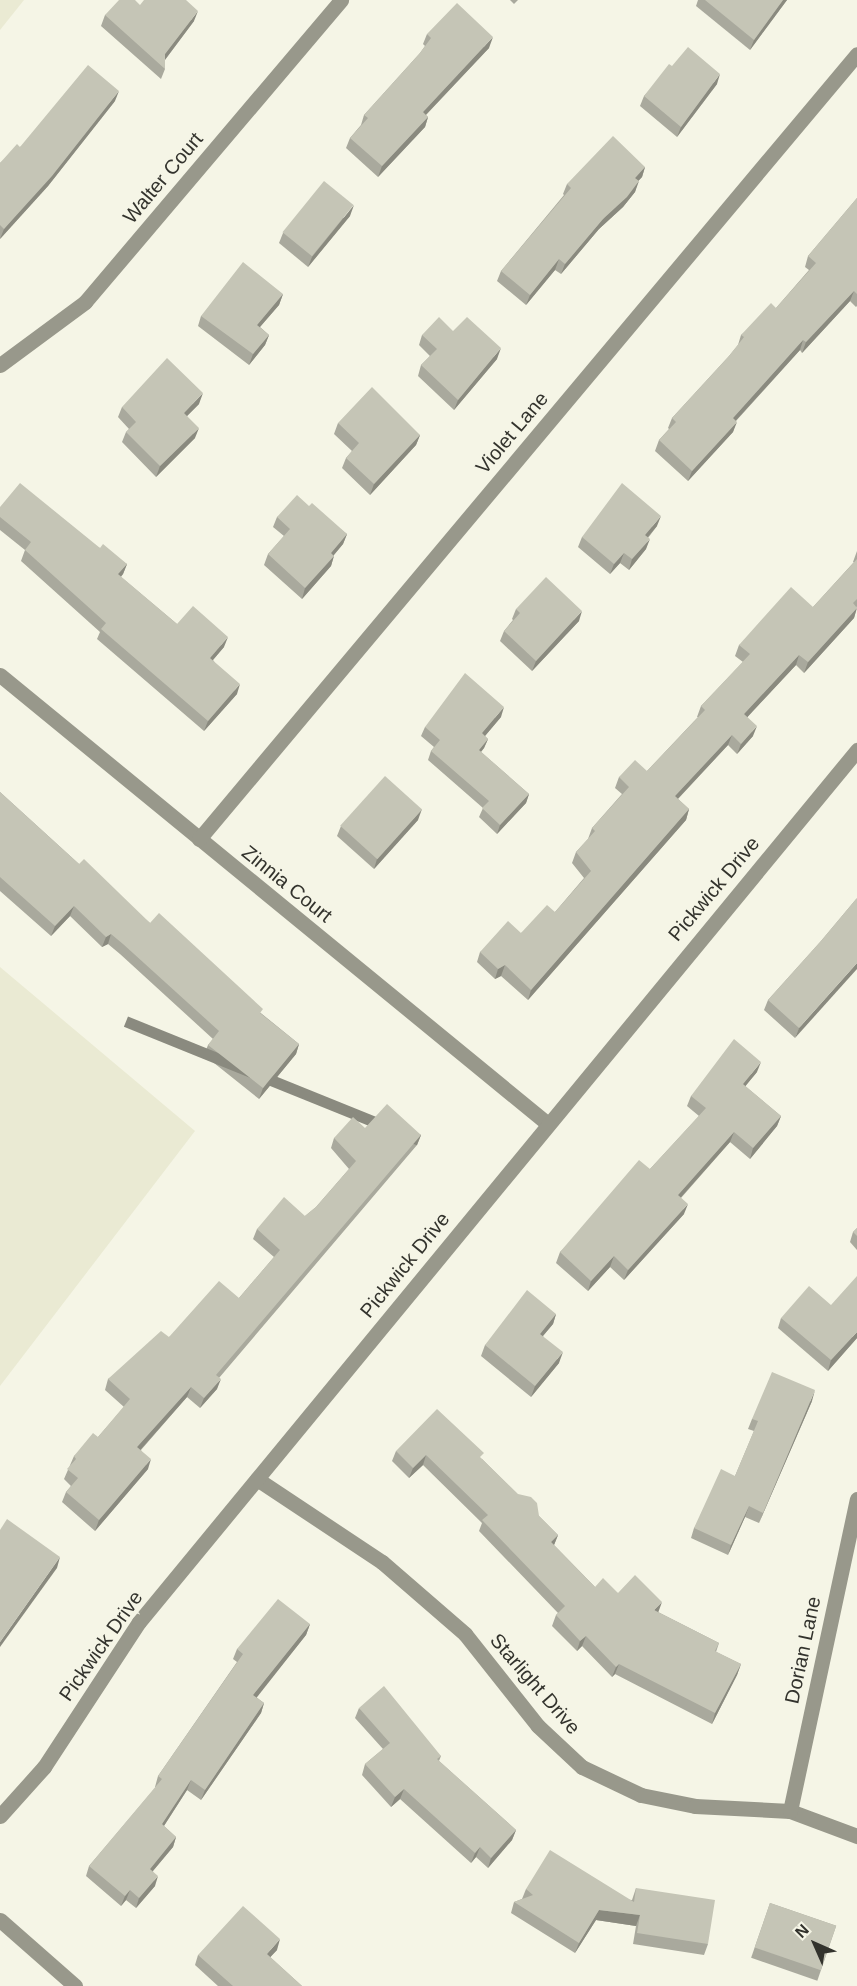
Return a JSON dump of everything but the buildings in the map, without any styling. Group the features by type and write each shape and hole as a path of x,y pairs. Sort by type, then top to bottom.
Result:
{"street":[{"name":"Walter Court","path":"0,365 85,302 341,0"},
{"name":"Violet Lane","path":"199,839 857,54"},
{"name":"Zinnia Court","path":"0,675 548,1124"},
{"name":"Pickwick Drive","path":"0,1816 44,1767 139,1622 857,750"},
{"name":"Starlight Drive","path":"257,1479 382,1562 465,1634 538,1726 582,1767 641,1795 695,1806 790,1810 857,1836"},
{"name":"Dorian Lane","path":"790,1810 857,1499"},
{"path":"0,1920 75,1986"}],"shaded area":[{"path":"0,0 24,0 0,30"},
{"path":"0,967 195,1131 0,1386"}]}
